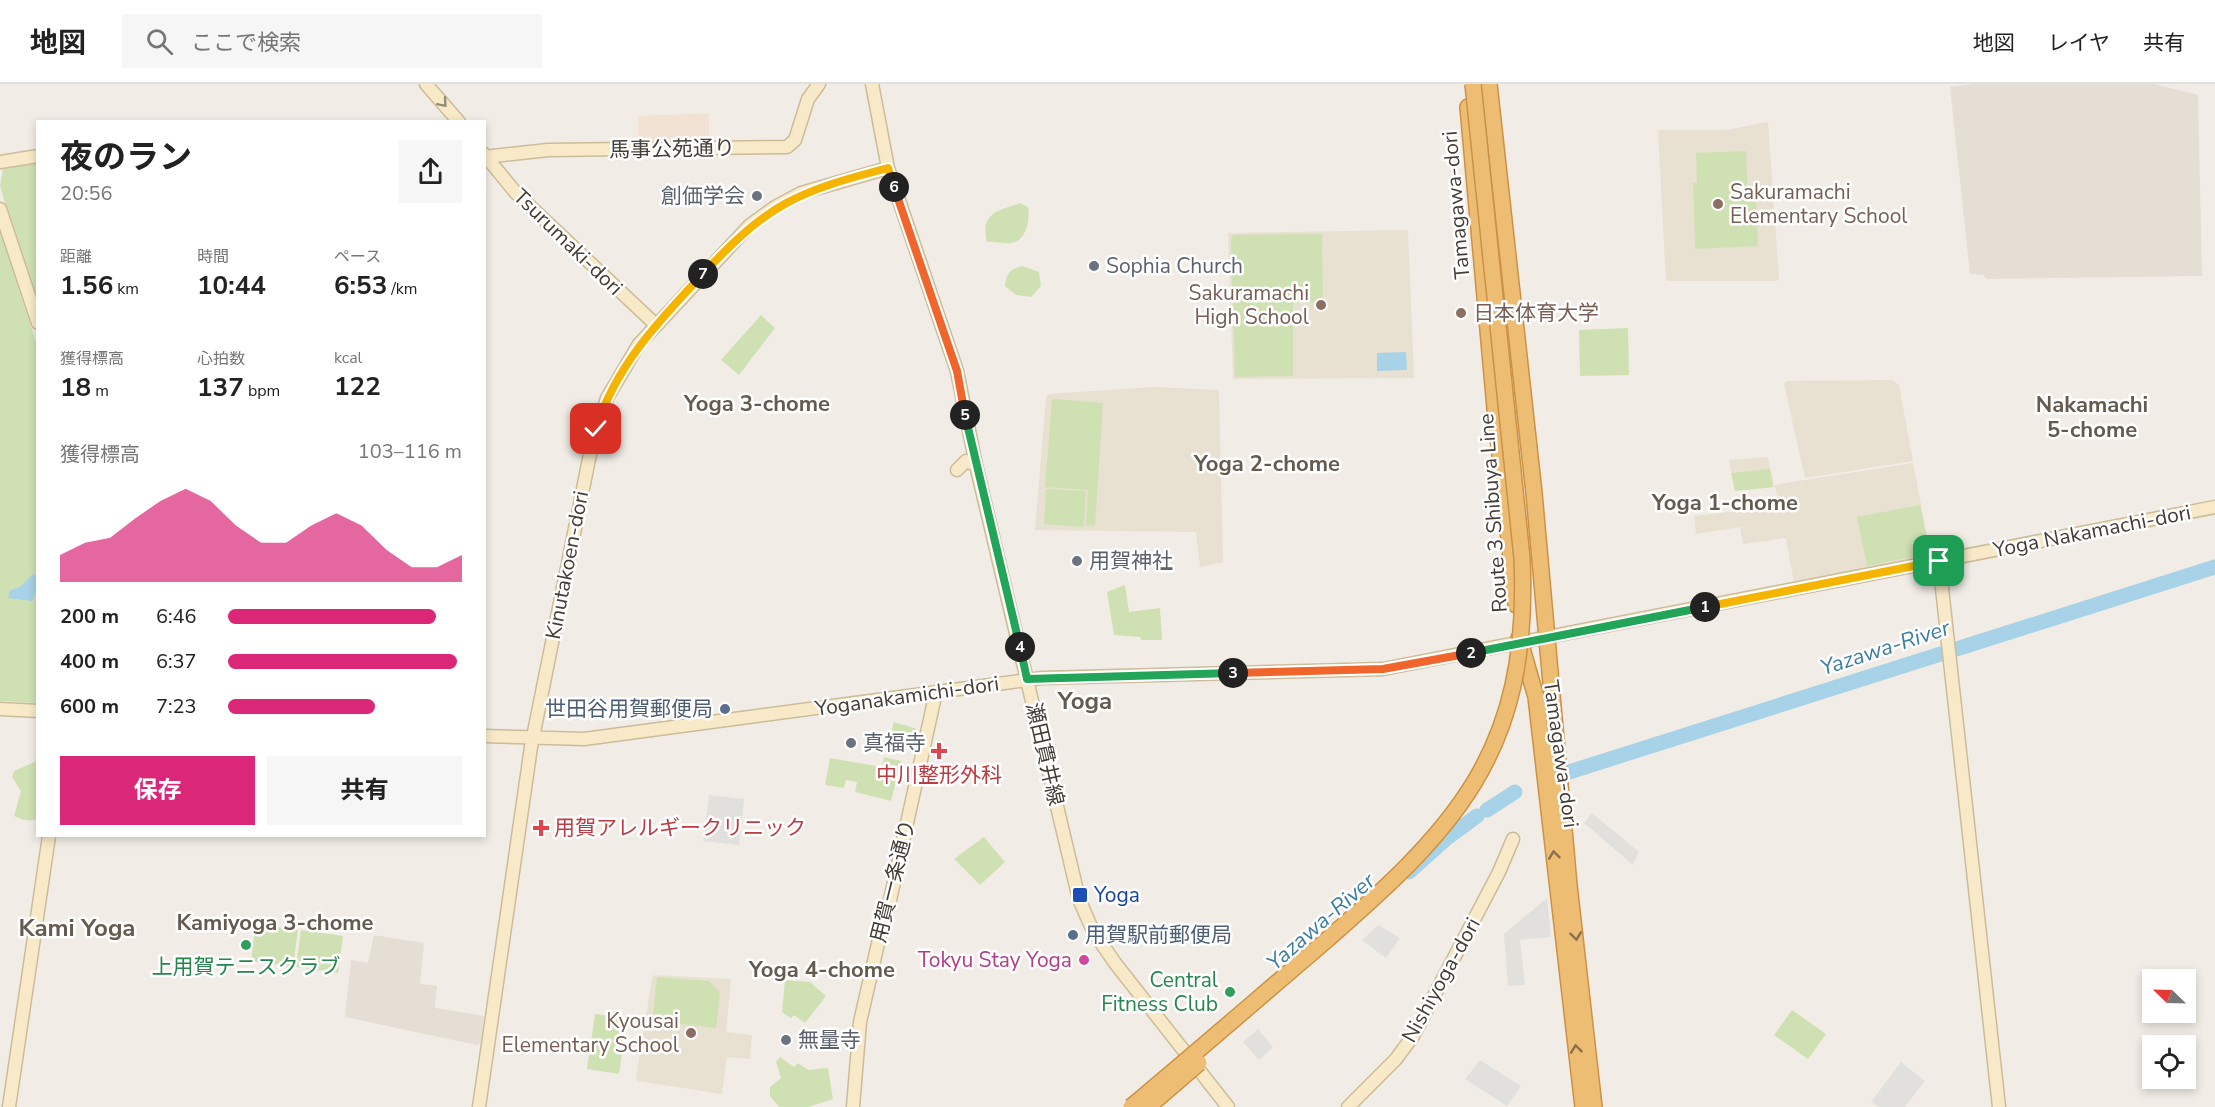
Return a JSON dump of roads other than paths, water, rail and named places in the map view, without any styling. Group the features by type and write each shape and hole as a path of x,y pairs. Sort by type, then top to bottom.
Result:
{"highway":[{"name":"Tamagawa-dori","path":"1466,84 1495,408 1520,644 1536,697 1583,1107"},
{"name":"Route 3 Shibuya Line","path":"1131,1107 1368,904 1421,853 1446,825 1470,792 1488,757 1507,709 1520,655 1523,600 1522,558 1473,84"},
{"name":"Route 3 Shibuya Line","path":"1148,1107 1374,912 1441,847 1463,820 1485,786 1516,713 1529,656 1533,580 1483,84"},
{"name":"Tamagawa-dori","path":"1490,84 1534,493 1545,638 1594,1107"}],"street":[{"path":"426,84 457,120"},
{"name":"馬事公苑通り","path":"486,156 548,150 787,147 795,140 806,103 819,84"},
{"name":"瀬田貫井線","path":"872,84 888,168 957,371 976,465 1076,888 1086,916 1115,963 1228,1107"},
{"path":"0,162 36,156"},
{"name":"Tsurumaki-dori","path":"486,157 516,193 656,325"},
{"name":"Kinutakoen-dori","path":"479,1107 533,738 596,429 616,379 634,350 656,325 740,235 769,212 816,188 888,168"},
{"path":"0,209 36,317"},
{"path":"957,470 966,461 976,465"},
{"name":"Yoga Nakamachi-dori","path":"1545,638 2215,507"},
{"path":"1939,561 1999,1107"},
{"name":"Yoganakamichi-dori","path":"486,736 584,740 1027,679 1383,669 1545,638"},
{"name":"用賀一条通り","path":"853,1107 860,1022 888,909 936,692"},
{"path":"0,709 36,711"},
{"path":"9,1107 49,837"},
{"name":"Nishiyoga-dori","path":"1348,1107 1396,1059 1413,1036 1499,872 1513,839"}],"water":[{"path":"1406,352 1407,370 1377,371 1377,353"},
{"path":"33,574 36,576 36,591 32,601 8,598 10,590 20,587"}],"waterway":[{"name":"Yazawa-River","path":"1569,772 2215,567"},
{"name":"Yazawa-River","path":"1487,810 1515,792"},
{"name":"Yazawa-River","path":"1409,872 1447,838 1477,816"}],"place":[{"name":"創価学会","path":"757,196"},
{"name":"Sakuramachi Elementary School","path":"1718,204"},
{"name":"Sophia Church","path":"1094,266"},
{"name":"Sakuramachi High School","path":"1321,305"},
{"name":"日本体育大学","path":"1461,313"},
{"name":"用賀神社","path":"1077,561"},
{"name":"世田谷用賀郵便局","path":"725,709"},
{"name":"真福寺","path":"851,743"},
{"name":"中川整形外科","path":"939,751"},
{"name":"用賀アレルギークリニック","path":"541,828"},
{"name":"Yoga","path":"1080,895"},
{"name":"用賀駅前郵便局","path":"1073,935"},
{"name":"上用賀テニスクラブ","path":"246,945"},
{"name":"Tokyu Stay Yoga","path":"1084,960"},
{"name":"Central Fitness Club","path":"1230,992"},
{"name":"Kyousai Elementary School","path":"691,1033"},
{"name":"無量寺","path":"786,1040"}],"district":[{"name":"Yoga 3-chome","path":"757,404"},
{"name":"Nakamachi 5-chome","path":"2092,418"},
{"name":"Yoga 2-chome","path":"1267,464"},
{"name":"Yoga 1-chome","path":"1725,503"},
{"name":"Yoga","path":"1085,701"},
{"name":"Kamiyoga 3-chome","path":"275,923"},
{"name":"Kami Yoga","path":"77,928"},
{"name":"Yoga 4-chome","path":"822,970"}]}
